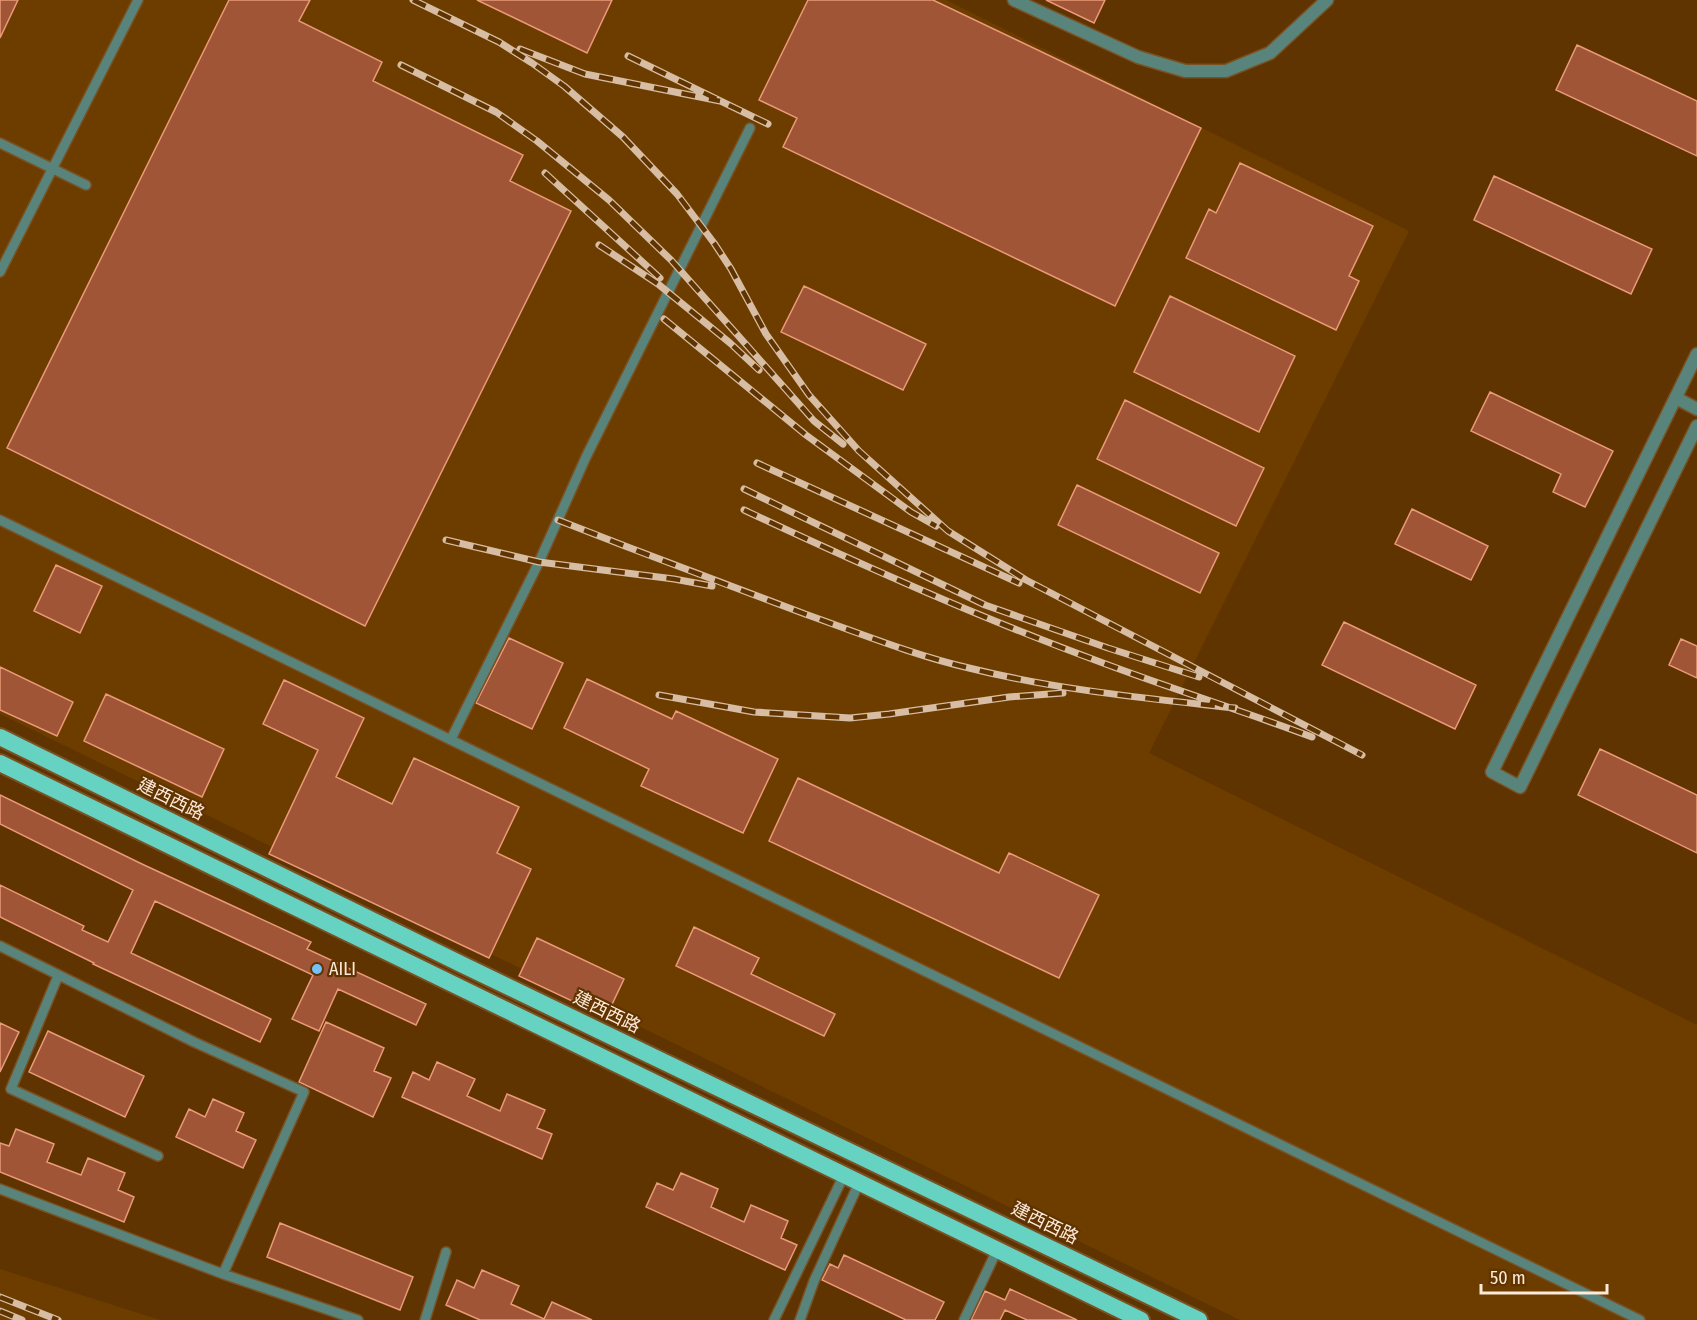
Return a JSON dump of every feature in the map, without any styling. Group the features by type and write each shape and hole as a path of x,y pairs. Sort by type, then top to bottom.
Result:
{"highway":[{"name":"建西西路","path":"0,737 463,965 1199,1320"},
{"path":"0,763 1141,1320"}],"street":[{"path":"1014,0 1138,57 1185,71 1226,71 1270,53 1327,0"},
{"path":"1697,354 1492,772 1520,787 1697,426"},
{"path":"1676,398 1697,409"}],"lane":[{"path":"0,272 138,0"},
{"path":"451,739 539,562 586,458 750,128"},
{"path":"0,143 86,185"},
{"path":"0,520 1640,1320"},
{"path":"0,946 58,976 304,1092 224,1274"},
{"path":"58,976 10,1089 158,1156"},
{"path":"774,1320 852,1179"},
{"path":"800,1320 852,1179"},
{"path":"0,1189 224,1274 358,1320"},
{"path":"964,1320 997,1250"},
{"path":"425,1320 446,1252"}],"shaded area":[{"path":"0,0 946,0 1409,231 1149,753 1697,1025 1697,1320 1240,1320 0,714"},
{"path":"0,1269 160,1320 0,1320"}],"building":[{"path":"0,0 18,0 0,38"},
{"path":"229,0 310,0 299,21 382,62 373,81 523,155 510,181 571,211 365,626 7,448"},
{"path":"477,0 612,0 587,53"},
{"path":"808,0 933,0 1201,128 1115,306 783,147 797,118 759,100"},
{"path":"1046,0 1105,0 1094,23"},
{"path":"1577,45 1697,101 1697,156 1556,90"},
{"path":"1240,163 1373,226 1349,276 1359,281 1336,330 1186,258 1209,209 1216,213"},
{"path":"1494,176 1652,249 1631,294 1474,220"},
{"path":"804,286 926,344 903,390 781,332"},
{"path":"1170,296 1295,356 1259,432 1134,372"},
{"path":"1490,392 1613,451 1585,507 1553,492 1561,474 1471,431"},
{"path":"1125,400 1264,468 1236,526 1097,459"},
{"path":"1077,485 1219,553 1200,593 1058,525"},
{"path":"1412,509 1488,546 1471,580 1395,544"},
{"path":"56,565 102,586 80,633 34,611"},
{"path":"1344,622 1476,685 1455,729 1322,665"},
{"path":"509,638 563,663 532,729 476,703"},
{"path":"1681,639 1697,646 1697,678 1669,665"},
{"path":"0,667 73,702 57,736 0,710"},
{"path":"587,679 672,719 676,711 778,759 743,833 641,786 649,769 564,728"},
{"path":"284,680 364,718 336,777 392,804 414,758 519,807 497,853 531,869 489,958 269,854 318,750 263,724"},
{"path":"106,694 224,749 202,797 84,741"},
{"path":"1600,749 1697,795 1697,853 1578,795"},
{"path":"798,778 999,873 1009,853 1099,895 1059,978 769,841"},
{"path":"0,795 311,942 307,949 426,1004 416,1025 338,989 319,1031 292,1019 313,975 155,901 131,953 271,1019 260,1042 93,964 0,917 0,885 84,926 82,930 108,942 133,890 0,824"},
{"path":"694,927 759,958 751,974 835,1014 824,1036 676,966"},
{"path":"537,938 624,979 606,1017 519,976"},
{"path":"326,1022 384,1048 374,1071 391,1078 373,1117 299,1082"},
{"path":"0,1023 19,1032 0,1072"},
{"path":"48,1031 144,1076 125,1117 29,1072"},
{"path":"437,1062 475,1079 467,1096 500,1111 507,1094 545,1110 537,1128 552,1134 542,1159 402,1097 413,1072 429,1080"},
{"path":"213,1099 244,1113 236,1131 256,1140 243,1168 176,1137 189,1109 205,1117"},
{"path":"16,1129 54,1144 47,1162 81,1175 88,1158 125,1173 118,1190 134,1197 124,1222 0,1172 0,1143 9,1146"},
{"path":"681,1173 718,1189 711,1207 744,1222 751,1205 788,1221 781,1238 797,1245 785,1270 646,1207 657,1183 673,1190"},
{"path":"280,1223 413,1277 400,1310 267,1257"},
{"path":"844,1255 944,1302 935,1320 906,1320 822,1280 830,1264 838,1268"},
{"path":"482,1270 519,1286 511,1304 544,1319 552,1302 592,1320 480,1320 446,1305 457,1280 474,1288"},
{"path":"1010,1289 1077,1320 1027,1320 1005,1310 1000,1320 971,1320 985,1291 1005,1300"}],"railway":[{"path":"413,0 499,42 532,63 564,86 623,137 677,194 714,243 731,269 766,334 809,395 859,451 948,531 1026,580 1362,755"},
{"path":"520,49 585,74 720,101"},
{"path":"628,56 768,124"},
{"path":"401,65 496,112 537,141 609,200 671,260 814,421 843,444"},
{"path":"545,173 660,278"},
{"path":"599,245 658,284 759,370"},
{"path":"664,319 806,435 911,512 936,526"},
{"path":"757,463 1019,583"},
{"path":"744,489 985,605 1199,677"},
{"path":"744,510 877,571 1057,646 1312,737"},
{"path":"558,520 805,614 948,663 1068,688 1235,708"},
{"path":"446,540 539,562 712,586"},
{"path":"659,695 754,712 850,718 1009,697 1063,693"},
{"path":"0,1297 58,1320"},
{"path":"0,1311 22,1320"}],"place":[{"name":"AILI","path":"317,969"}]}
